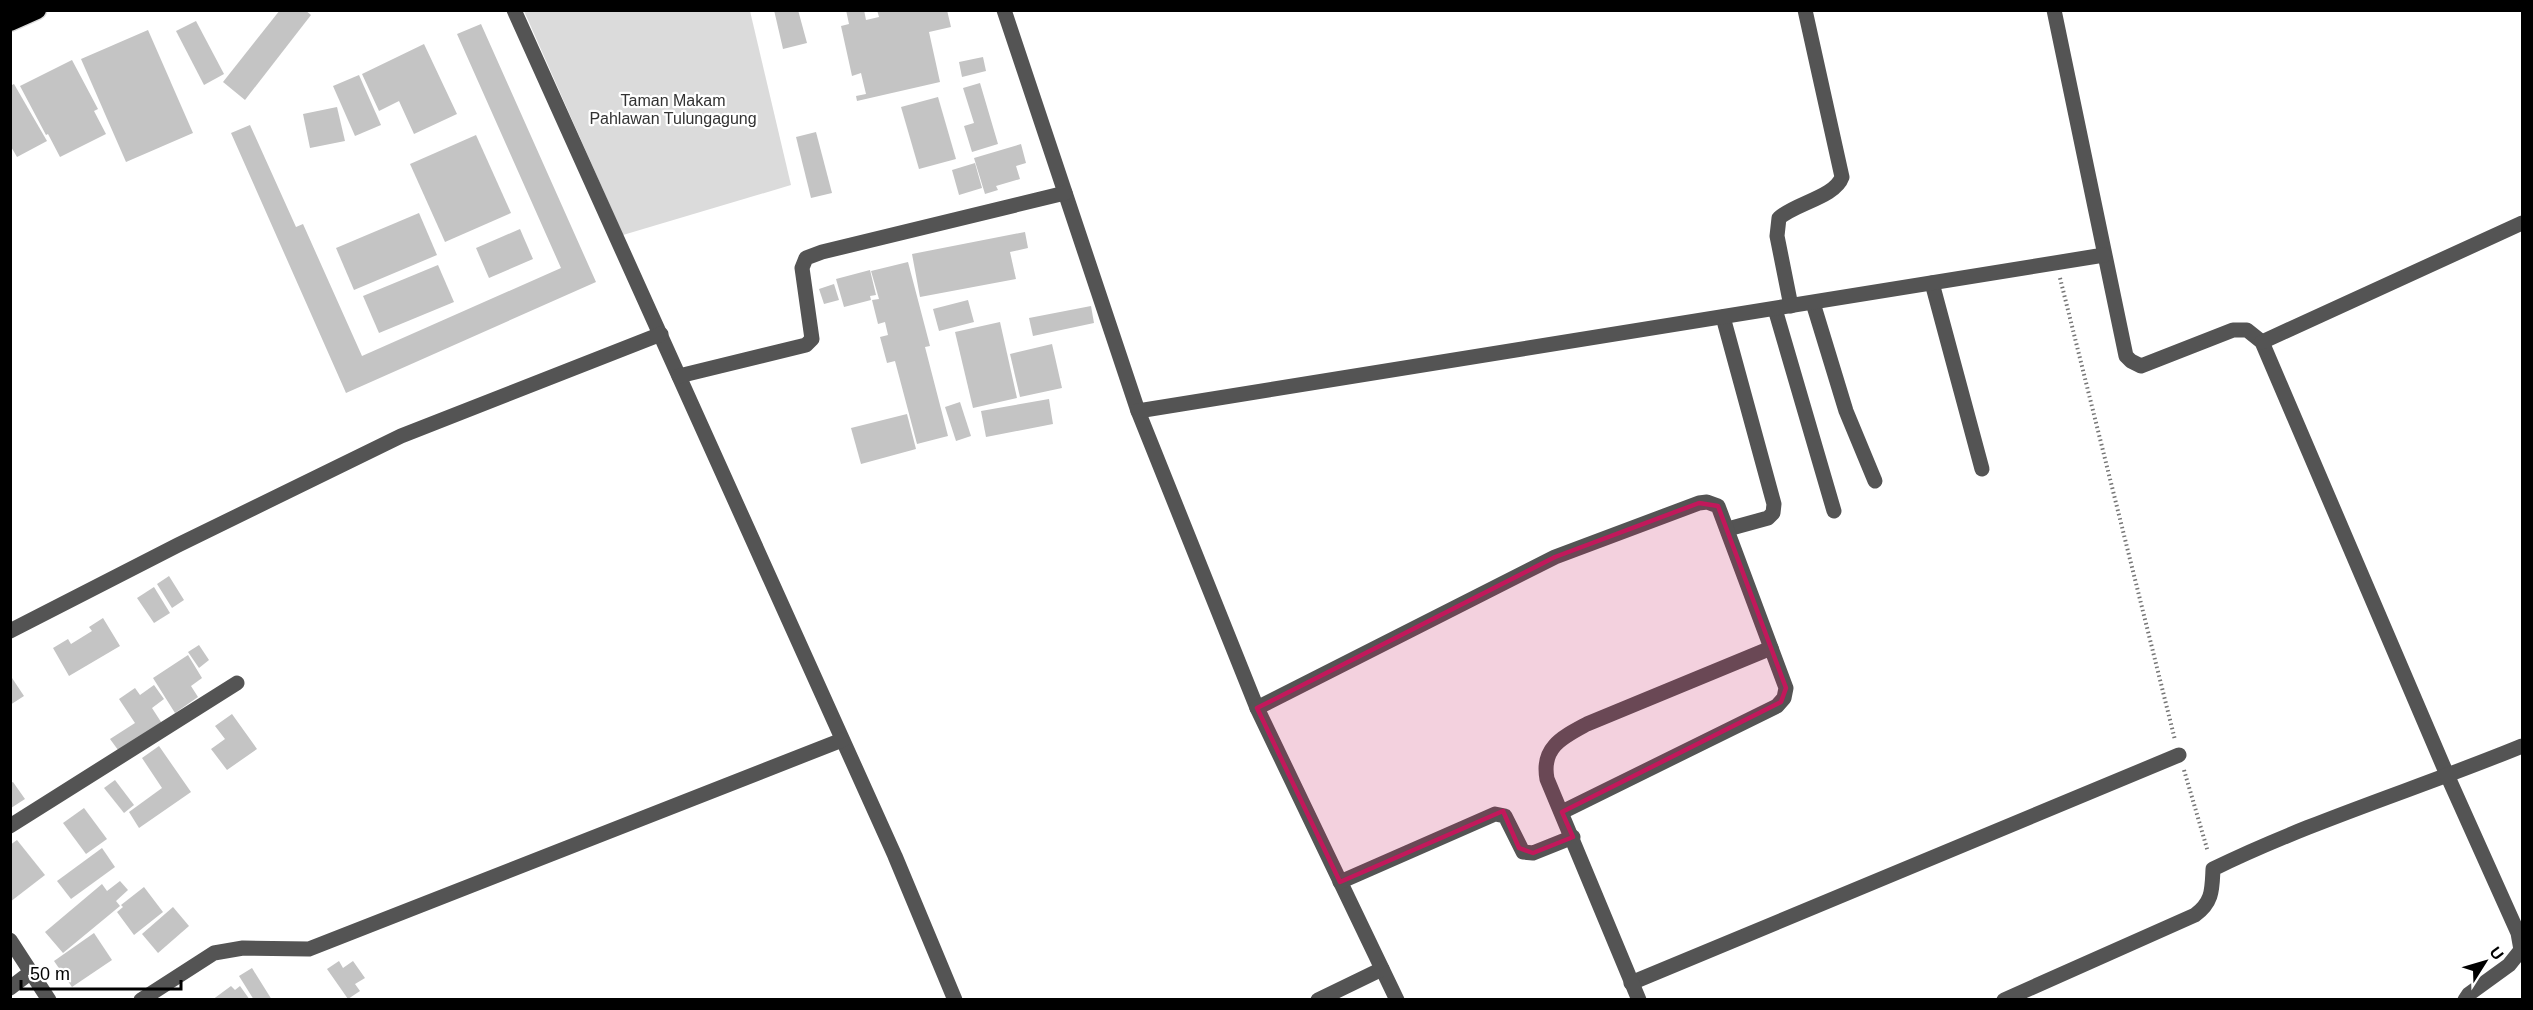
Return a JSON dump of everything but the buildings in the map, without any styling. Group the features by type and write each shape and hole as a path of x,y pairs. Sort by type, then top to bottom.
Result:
{"highway":[{"path":"10,22 38,10"}],"street":[{"path":"514,10 661,334 955,999"},
{"path":"1004,10 1138,411 1257,708 1397,999"},
{"path":"1791,306 1777,236 1779,218 1800,204 1821,197 1839,185 1842,177 1805,10"},
{"path":"2054,10 2126,356 2140,366 2233,330 2247,330 2262,342 2448,777 2518,933 2521,950 2509,965 2465,999"},
{"path":"679,376 806,345 813,339 802,268 806,258 822,252 1065,193"},
{"path":"2262,342 2523,223"},
{"path":"1138,411 2104,255"},
{"path":"1932,284 1982,469"},
{"path":"1813,303 1846,411 1875,481"},
{"path":"1775,309 1834,511"},
{"path":"1723,317 1774,504 1773,513 1768,518 1728,529"},
{"path":"10,632 177,545 401,436 661,334"},
{"path":"1257,708 1555,557 1700,503 1707,502 1718,506 1786,688 1784,698 1777,706 1562,812"},
{"path":"1639,999 1547,779 1545,766 1548,755 1567,735 1771,648"},
{"path":"10,826 237,683"},
{"path":"141,999 214,953 243,948 309,948 842,741"},
{"path":"2004,999 2195,915 2211,897 2214,869 2259,846 2448,777 2523,746"},
{"path":"1631,983 2179,755"},
{"path":"1340,882 1495,814 1505,816 1522,852 1533,853 1573,837"},
{"path":"10,940 49,999"},
{"path":"1318,999 1382,969"},
{"path":"10,988 31,972"}],"path":[{"path":"2057,263 2179,755 2214,869"}],"highlighted area":[{"path":"1699,503 1718,506 1786,688 1781,702 1562,812 1573,837 1533,853 1519,848 1503,811 1340,882 1257,708 1555,557"}],"green space":[{"name":"Taman Makam Pahlawan Tulungagung","path":"524,11 750,11 791,185 623,235"}]}
